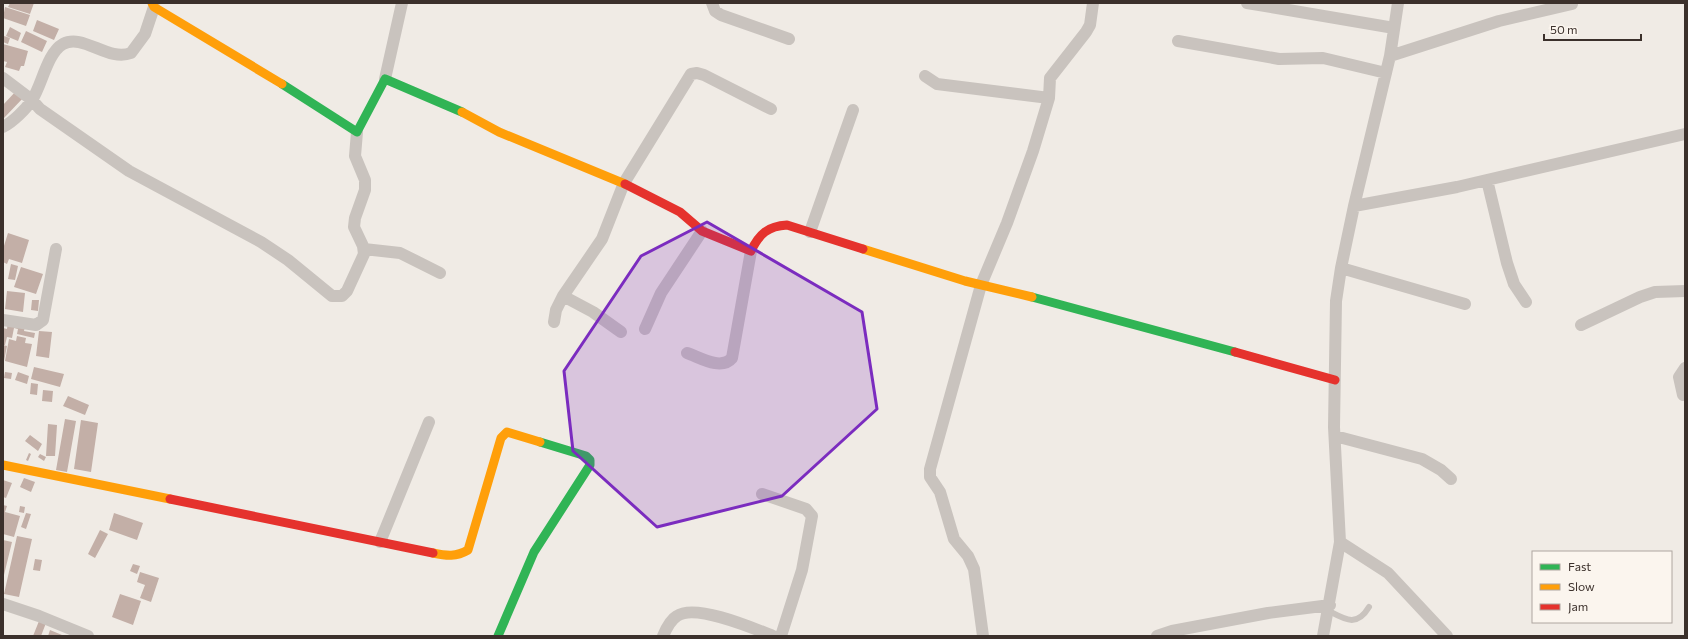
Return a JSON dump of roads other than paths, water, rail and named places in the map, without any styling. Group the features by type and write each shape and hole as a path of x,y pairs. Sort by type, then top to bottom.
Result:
{"street":[{"path":"3,78 32,100 40,109 129,171 249,235 288,260 332,296 342,296 347,291 364,254 364,250 354,226 355,218 365,190 365,180 355,156 357,132 377,97 385,79 402,3"},
{"path":"712,3 715,11 721,16 789,39"},
{"path":"983,636 974,569 968,556 954,539 940,492 932,480 930,473 981,285 1007,223 1033,151 1049,98 1050,78 1086,32 1090,25 1093,3"},
{"path":"1247,3 1394,28"},
{"path":"1323,636 1340,542 1335,436 1336,301 1340,268 1390,56 1398,3"},
{"path":"1390,56 1499,21 1572,4"},
{"path":"3,127 9,124 32,100 55,53 62,45 70,42 83,44 116,56 131,53 145,34 153,5 255,66 357,132"},
{"path":"1178,41 1279,59 1323,58 1386,73"},
{"path":"554,322 556,310 563,296 602,239 624,183 691,74 697,73 704,75 771,109"},
{"path":"925,76 937,84 1049,98"},
{"path":"385,79 477,119 499,132 624,183 680,212 702,231 751,251"},
{"path":"810,232 853,110"},
{"path":"1354,206 1487,180 1685,134"},
{"path":"1487,180 1507,263 1514,284 1526,302"},
{"path":"687,353 715,363 725,363 732,358 751,251 761,233 772,226 787,225 981,285 1063,305 1335,380"},
{"path":"645,329 661,293 702,231"},
{"path":"3,320 36,325 43,320 56,249"},
{"path":"364,250 400,253 440,273"},
{"path":"1340,268 1465,304"},
{"path":"1581,325 1655,292 1685,291"},
{"path":"563,296 593,312 621,332"},
{"path":"1683,395 1679,377 1685,368"},
{"path":"380,542 428,422"},
{"path":"3,465 449,556 459,555 468,550 501,438 508,432 586,456 590,460 590,465 534,552 498,636"},
{"path":"1335,436 1422,459 1441,470 1451,479"},
{"path":"762,494 806,509 812,516 802,570 782,636"},
{"path":"1340,542 1388,573 1447,636"},
{"path":"3,604 39,616 88,636"},
{"path":"1156,636 1172,631 1268,613 1329,608"},
{"path":"663,636 676,616 685,612 716,616 772,636"}],"lane":[{"path":"1329,608 1346,620 1355,620 1364,616 1369,607"}]}
